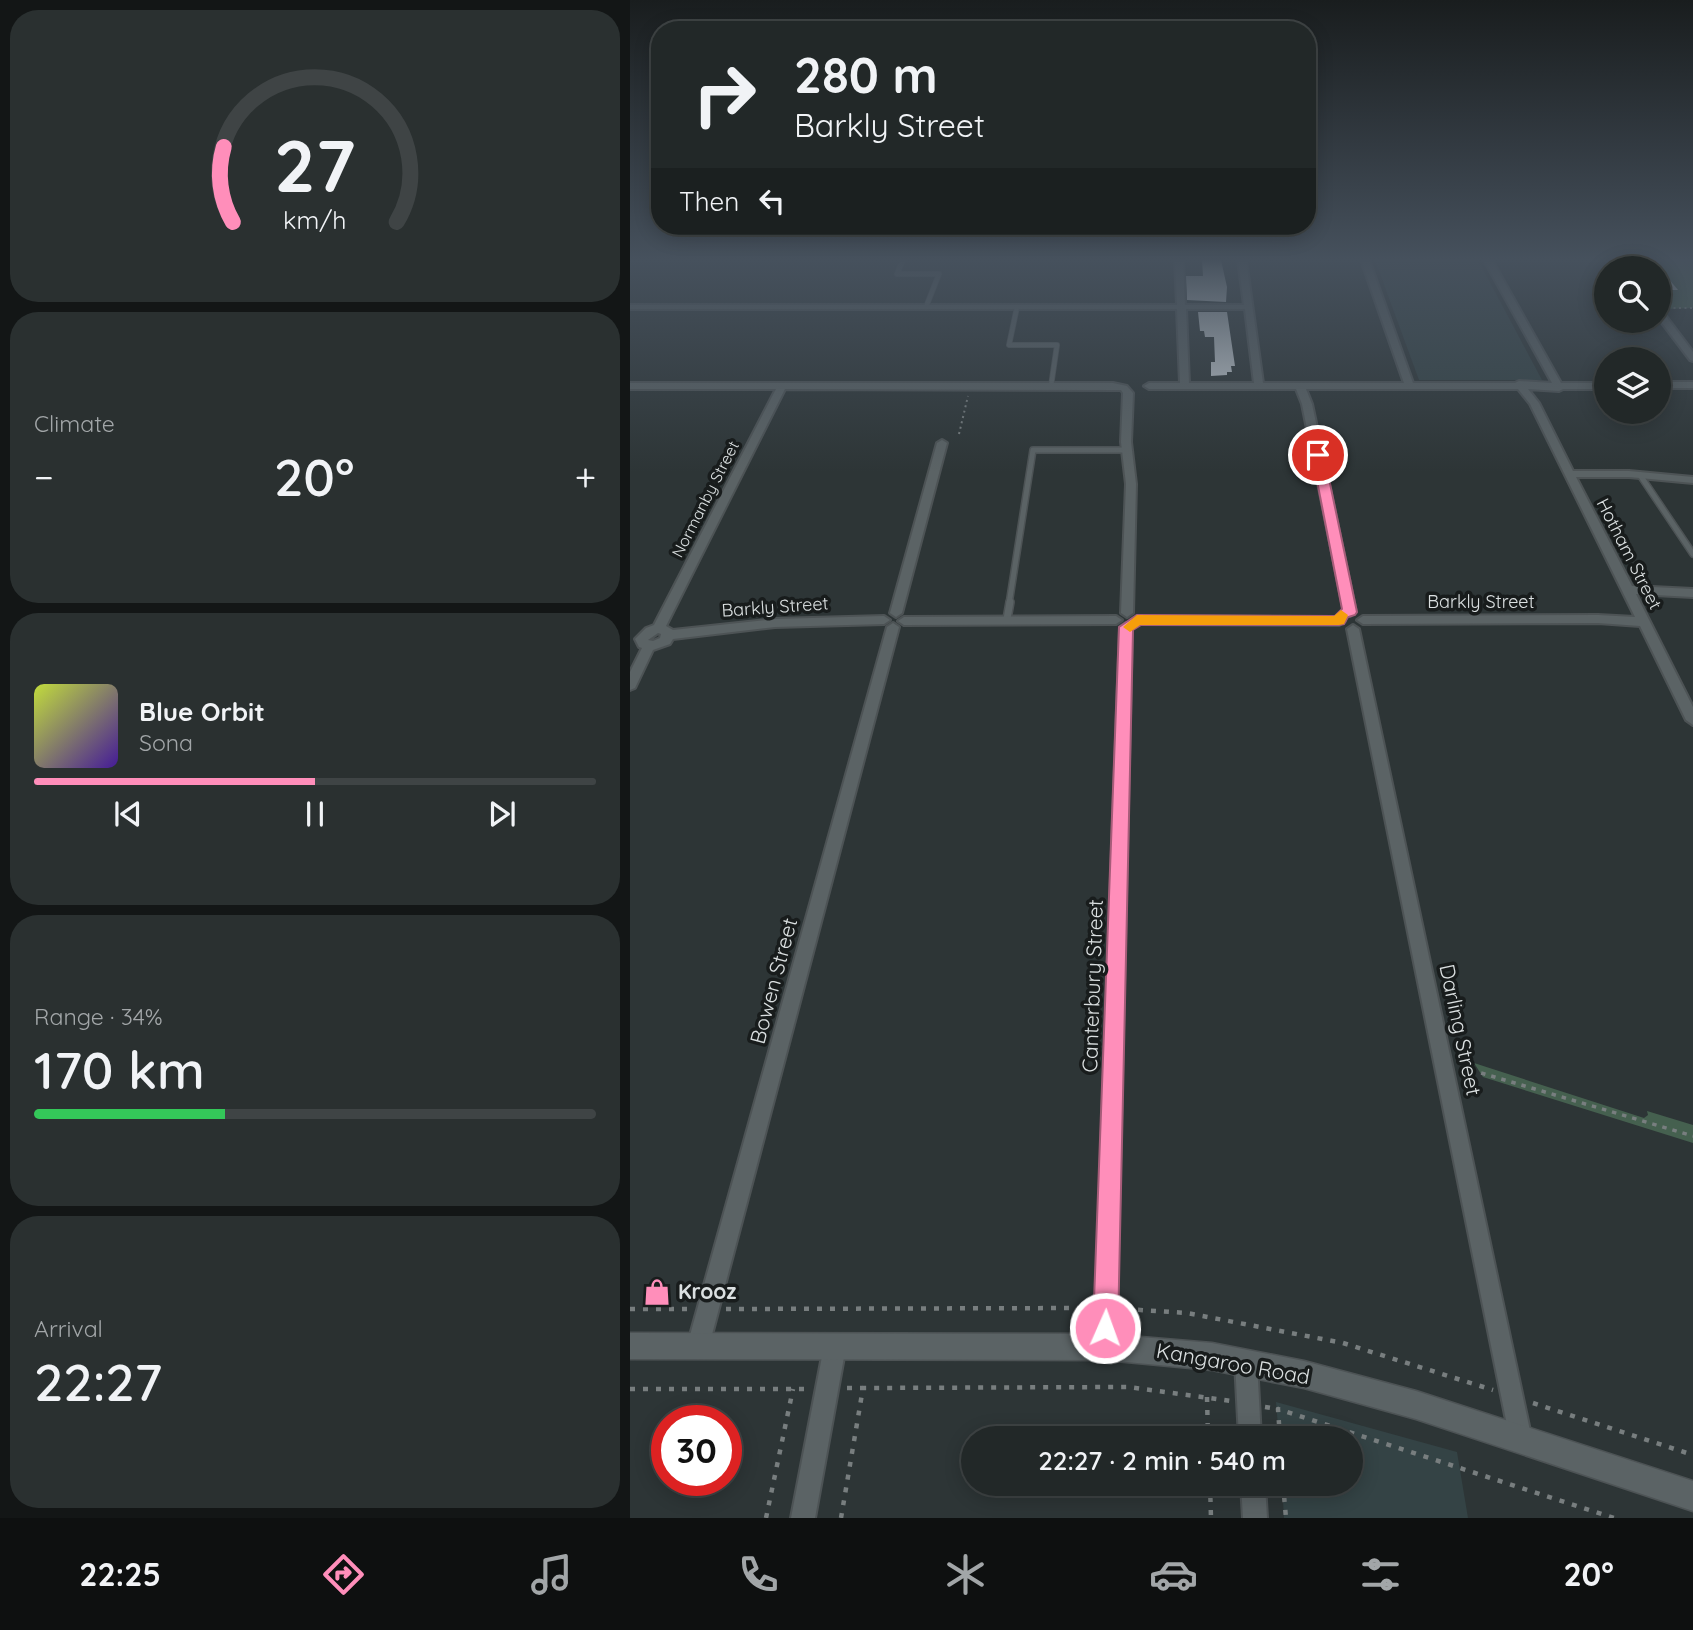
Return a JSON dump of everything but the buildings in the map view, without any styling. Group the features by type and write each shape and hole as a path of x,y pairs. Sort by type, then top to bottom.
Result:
{"street":[{"path":"1182,331 1185,386"},
{"path":"1251,331 1259,386"},
{"path":"1390,331 1409,385"},
{"path":"1527,331 1558,386"},
{"path":"1675,331 1693,358"},
{"path":"1671,386 1693,385"},
{"path":"630,386 1051,386"},
{"name":"Normanby Street","path":"664,632 782,386"},
{"name":"Canterbury Street","path":"1051,386 1121,387 1128,393 1127,450 1130,484 1127,620 1105,1347"},
{"path":"1149,386 1594,386"},
{"name":"Darling Street","path":"1304,386 1521,1440"},
{"name":"Hotham Street","path":"1525,386 1693,720"},
{"name":"Bowen Street","path":"698,1346 942,443"},
{"path":"1570,474 1640,475 1693,480"},
{"path":"1628,593 1693,593"},
{"name":"Barkly Street","path":"664,632 775,624 894,620 1642,619"},
{"path":"630,685 640,642 662,643 664,632"},
{"name":"Kangaroo Road","path":"630,1346 1105,1347 1175,1351 1246,1362 1363,1389 1693,1496"},
{"path":"803,1518 835,1346"},
{"path":"1246,1362 1249,1426"},
{"path":"1254,1496 1255,1518"}],"lane":[{"path":"1012,331 1009,345 1057,345 1051,386"},
{"path":"1007,619 1032,450 1127,450"},
{"path":"1640,475 1693,554"}],"path":[{"path":"959,434 969,392"},
{"path":"1443,1061 1693,1136"},
{"path":"726,1309 1083,1308"},
{"path":"630,1309 691,1309"},
{"path":"1120,1309 1186,1313 1343,1343 1693,1455"},
{"path":"841,1518 863,1388 1128,1387 1207,1396 1208,1426"},
{"path":"630,1389 793,1389 766,1518"},
{"path":"1279,1426 1278,1409 1330,1426"},
{"path":"1363,1437 1614,1518"},
{"path":"1210,1496 1211,1518"},
{"path":"1284,1496 1286,1518"}],"shaded area":[{"path":"1401,331 1516,331 1542,380 1419,380"},
{"path":"1276,1402 1363,1426 1278,1426"},
{"path":"1363,1426 1457,1452 1468,1518 1284,1518 1283,1496 1363,1496"}],"green space":[{"path":"1474,1063 1644,1118 1648,1115 1647,1111 1693,1125 1693,1143 1483,1077"}],"slow traffic":[{"path":"1130,627 1137,620 1339,621 1341,615"}],"place":[{"name":"Krooz","path":"657,1292"}],"route":[{"path":"1105,1328 1126,627 1132,626 1137,620 1339,621 1340,615 1350,612 1318,455"}]}
